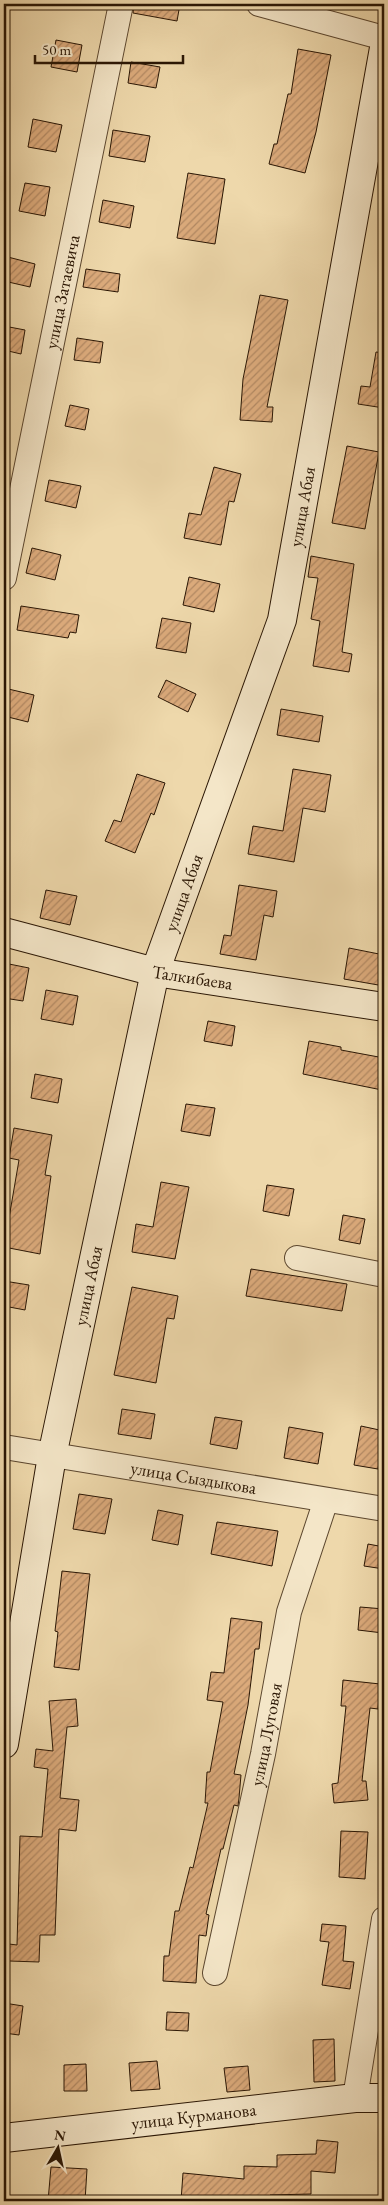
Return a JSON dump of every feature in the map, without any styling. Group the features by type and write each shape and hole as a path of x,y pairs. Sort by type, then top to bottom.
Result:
{"street":[{"name":"улица Затаевича","path":"4,578 121,4"},
{"path":"259,4 384,38"},
{"name":"улица Абая","path":"4,1744 52,1456 154,972 282,620 384,48"},
{"name":"Талкибаева","path":"4,932 154,972 384,1007"},
{"path":"297,1258 384,1275"},
{"name":"улица Сыздыкова","path":"4,1447 384,1510"},
{"name":"улица Луговая","path":"215,1973 263,1754 289,1612 326,1500"},
{"path":"355,2098 384,1919"},
{"name":"улица Курманова","path":"4,2138 355,2098 384,2098"}],"building":[{"path":"134,4 180,4 177,21 133,13"},
{"path":"56,40 82,45 77,72 51,67"},
{"path":"298,49 331,55 316,132 305,173 269,164 274,144 277,144 288,94 291,94"},
{"path":"131,62 160,67 156,88 128,83"},
{"path":"33,119 62,125 56,152 28,147"},
{"path":"113,130 150,136 145,162 109,156"},
{"path":"188,173 225,179 215,244 177,238"},
{"path":"25,183 50,187 45,216 19,211"},
{"path":"103,200 134,206 130,228 99,222"},
{"path":"4,256 35,264 30,287 4,281"},
{"path":"86,269 120,274 118,292 83,287"},
{"path":"260,295 288,300 267,407 273,407 272,422 240,420 243,379"},
{"path":"4,326 25,330 21,354 4,350"},
{"path":"77,338 103,342 100,363 74,360"},
{"path":"376,352 384,353 384,408 358,404 361,386 370,387"},
{"path":"70,405 89,409 85,430 65,426"},
{"path":"347,446 379,452 365,529 332,523"},
{"path":"214,467 241,474 234,502 229,501 221,545 184,538 189,513 201,515"},
{"path":"49,480 81,486 76,508 45,501"},
{"path":"32,548 61,555 55,580 26,573"},
{"path":"311,556 354,564 342,652 352,654 349,672 313,666 320,621 311,619 318,578 308,577"},
{"path":"189,577 220,584 214,612 183,605"},
{"path":"21,606 79,615 76,633 70,632 68,638 17,630"},
{"path":"162,618 191,623 186,653 156,648"},
{"path":"166,680 196,694 188,712 158,697"},
{"path":"4,688 34,695 28,722 4,716"},
{"path":"281,709 323,716 319,742 277,735"},
{"path":"293,769 331,775 325,812 303,808 294,862 248,854 253,826 283,831"},
{"path":"137,774 165,783 154,815 151,813 135,853 105,841 114,820 121,822"},
{"path":"239,885 277,891 273,917 264,915 256,960 220,954 224,935 231,936"},
{"path":"46,890 77,896 70,925 40,918"},
{"path":"349,948 384,955 384,986 344,979"},
{"path":"4,963 29,968 23,1001 4,998"},
{"path":"46,990 78,996 73,1025 41,1019"},
{"path":"208,1021 235,1026 232,1046 204,1041"},
{"path":"309,1041 341,1047 341,1050 384,1058 382,1090 303,1074"},
{"path":"35,1074 62,1079 58,1103 31,1098"},
{"path":"186,1104 215,1108 210,1136 181,1131"},
{"path":"14,1128 52,1135 45,1175 51,1176 40,1254 4,1247 19,1160 9,1158"},
{"path":"161,1182 189,1187 175,1259 132,1252 136,1224 153,1227"},
{"path":"267,1185 294,1189 289,1216 263,1211"},
{"path":"343,1215 365,1219 360,1244 339,1240"},
{"path":"251,1269 347,1284 342,1311 246,1296"},
{"path":"4,1281 29,1285 25,1310 4,1306"},
{"path":"132,1287 178,1296 174,1319 167,1318 156,1383 114,1375"},
{"path":"122,1409 155,1414 151,1439 118,1434"},
{"path":"215,1417 242,1421 237,1449 210,1444"},
{"path":"361,1426 384,1431 378,1469 354,1465"},
{"path":"289,1427 323,1433 318,1464 284,1458"},
{"path":"79,1494 112,1499 105,1534 73,1529"},
{"path":"158,1510 183,1515 178,1545 152,1540"},
{"path":"217,1522 278,1531 272,1566 211,1554"},
{"path":"368,1544 384,1547 384,1569 364,1566"},
{"path":"62,1571 90,1574 79,1670 54,1667 58,1632 55,1631"},
{"path":"360,1607 384,1609 383,1633 358,1630"},
{"path":"231,1618 262,1622 259,1649 255,1649 248,1705 234,1774 241,1775 238,1806 234,1805 223,1849 221,1849 206,1914 209,1915 206,1936 199,1935 196,1983 163,1981 164,1956 169,1956 175,1911 179,1911 190,1867 193,1868 208,1803 205,1803 207,1772 210,1772 223,1702 207,1700 211,1672 224,1673"},
{"path":"343,1680 380,1684 378,1709 370,1708 362,1781 366,1781 368,1800 334,1803 332,1784 338,1783 346,1706 341,1706"},
{"path":"76,1699 78,1726 67,1727 60,1798 79,1800 76,1831 59,1829 55,1935 40,1935 39,1962 9,1961 9,1944 17,1945 20,1836 42,1837 48,1769 34,1767 36,1749 53,1751 49,1701"},
{"path":"341,1831 368,1832 365,1879 339,1877"},
{"path":"322,1924 346,1926 343,1961 354,1962 350,1989 322,1985 329,1942 320,1941"},
{"path":"4,2003 23,2006 19,2035 4,2033"},
{"path":"167,2012 189,2013 188,2031 166,2030"},
{"path":"334,2039 335,2081 314,2082 313,2040"},
{"path":"157,2061 160,2089 131,2091 129,2063"},
{"path":"86,2064 87,2091 64,2091 64,2065"},
{"path":"248,2066 250,2090 227,2092 224,2068"},
{"path":"317,2140 338,2142 335,2173 311,2171 311,2194 270,2195 269,2201 181,2201 183,2173 244,2179 244,2166 277,2167 277,2155 316,2154"},
{"path":"51,2167 87,2169 85,2201 48,2201"}]}
